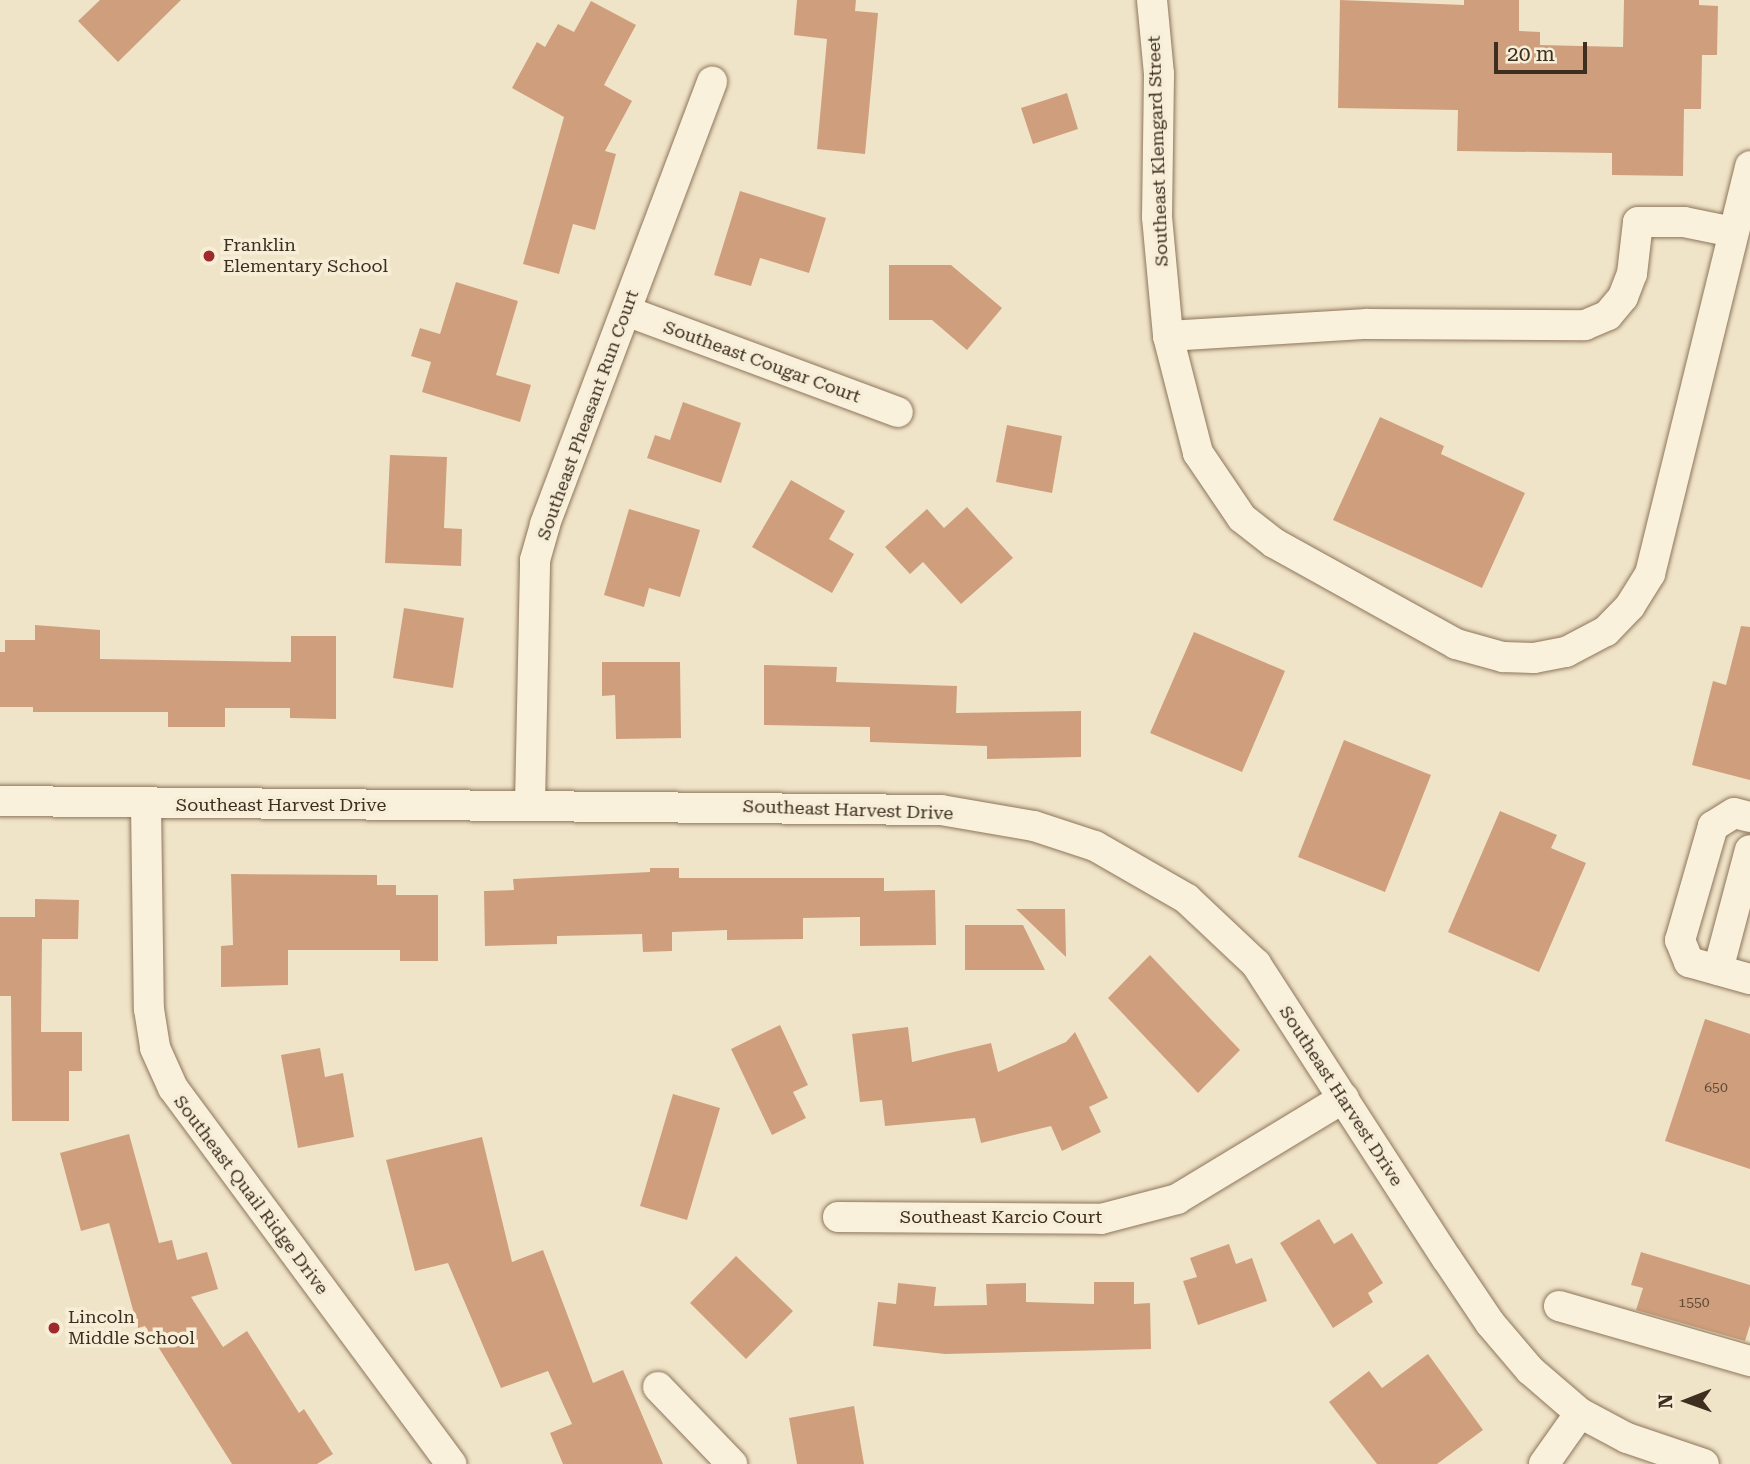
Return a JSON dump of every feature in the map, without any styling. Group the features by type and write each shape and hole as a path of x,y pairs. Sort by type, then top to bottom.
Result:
{"street":[{"name":"Southeast Klemgard Street","path":"1152,0 1159,74 1157,217 1168,336 1198,453 1219,488 1242,518 1274,543 1456,644 1503,657 1534,658 1566,652 1606,631 1630,606 1650,574 1750,166"},
{"name":"Southeast Pheasant Run Court","path":"530,804 535,560 544,524 712,81"},
{"path":"1168,336 1367,324 1585,325 1608,315 1623,298 1632,274 1638,222 1684,222 1733,232"},
{"name":"Southeast Cougar Court","path":"626,311 898,412"},
{"name":"Southeast Harvest Drive","path":"0,801 146,805 530,804 941,810 1034,826 1095,846 1187,899 1256,964 1490,1324 1530,1370 1580,1413 1627,1438 1686,1461"},
{"name":"Southeast Quail Ridge Drive","path":"146,805 149,1009 155,1048 173,1088 451,1464"},
{"path":"1740,974 1689,962 1680,940 1713,826 1734,813 1750,817"},
{"path":"1740,974 1750,850"},
{"path":"1740,974 1750,916"},
{"name":"Southeast Karcio Court","path":"838,1217 1101,1219 1177,1199 1344,1098"},
{"path":"1559,1306 1750,1361"},
{"path":"658,1387 732,1464"},
{"path":"1544,1464 1580,1413"}],"building":[{"path":"100,0 181,0 118,62 78,21"},
{"path":"797,0 856,0 855,11 878,13 865,154 817,149 827,39 794,35"},
{"path":"1340,0 1464,5 1464,0 1519,0 1519,31 1540,32 1540,45 1623,47 1624,0 1699,0 1699,5 1718,6 1717,55 1702,55 1701,109 1684,109 1683,176 1612,175 1612,153 1457,151 1458,110 1338,108"},
{"path":"591,1 636,25 604,85 632,101 605,151 616,154 595,230 573,224 559,274 523,264 564,117 512,88 537,42 545,47 558,24 574,32"},
{"path":"1067,93 1078,129 1033,144 1021,108"},
{"path":"740,191 826,218 809,273 760,258 751,286 714,275"},
{"path":"889,265 951,265 1002,308 967,350 932,320 889,320"},
{"path":"456,282 518,301 496,375 531,385 520,422 422,392 431,362 411,356 420,328 440,334"},
{"path":"683,402 741,423 721,483 647,458 655,435 670,440"},
{"path":"1380,417 1444,446 1441,454 1525,493 1482,588 1333,520"},
{"path":"1007,425 1062,436 1052,493 996,482"},
{"path":"390,455 447,457 444,528 462,529 461,566 385,563"},
{"path":"791,480 845,511 829,539 854,554 832,593 752,547"},
{"path":"967,507 1013,558 961,604 923,562 910,574 885,547 927,509 944,528"},
{"path":"629,509 700,530 680,597 649,588 644,607 604,595"},
{"path":"404,608 464,618 453,688 393,678"},
{"path":"35,625 100,630 100,659 291,662 291,636 336,636 336,719 290,718 290,708 225,708 225,727 168,727 168,712 33,712 33,707 0,707 0,652 5,652 5,640 35,640"},
{"path":"1741,626 1750,627 1750,780 1692,765 1713,681 1726,685"},
{"path":"1194,632 1285,671 1242,772 1150,733"},
{"path":"602,662 680,662 681,738 616,739 615,695 602,696"},
{"path":"764,665 837,667 836,682 957,686 956,713 1081,711 1081,757 987,759 987,746 870,742 870,727 764,725"},
{"path":"1344,740 1431,775 1385,892 1298,857"},
{"path":"1500,811 1557,835 1551,848 1586,863 1539,972 1448,932"},
{"path":"650,868 679,868 679,878 884,878 884,891 935,890 936,945 860,946 860,917 803,918 803,939 727,940 727,930 672,932 672,951 643,952 642,934 557,936 557,944 485,946 484,891 514,890 513,879 650,872"},
{"path":"231,874 377,875 377,885 396,885 396,895 438,895 438,961 400,961 400,950 288,950 288,985 221,987 221,946 233,945"},
{"path":"35,899 79,900 78,939 42,939 41,1032 82,1032 82,1071 69,1071 69,1121 12,1121 11,996 0,996 0,917 35,917"},
{"path":"1016,909 1065,909 1066,957"},
{"path":"965,925 1023,925 1045,970 965,970"},
{"path":"1150,955 1240,1050 1198,1093 1108,998"},
{"path":"1705,1019 1750,1034 1750,1169 1665,1141"},
{"path":"780,1025 808,1085 793,1092 806,1118 772,1135 731,1049"},
{"path":"908,1027 912,1062 991,1043 998,1072 1066,1042 1075,1032 1108,1098 1089,1107 1101,1132 1062,1151 1051,1126 981,1143 975,1118 885,1126 882,1100 860,1102 852,1034"},
{"path":"320,1048 325,1077 343,1073 354,1137 298,1148 281,1055"},
{"path":"673,1094 720,1108 687,1220 640,1206"},
{"path":"129,1134 159,1243 172,1240 177,1260 207,1252 218,1289 191,1297 223,1347 247,1331 299,1413 304,1409 333,1454 317,1464 232,1464 145,1326 138,1328 109,1223 81,1231 60,1153"},
{"path":"482,1137 512,1262 543,1250 593,1383 623,1370 663,1464 563,1464 550,1433 572,1424 548,1371 501,1388 448,1263 415,1271 386,1160"},
{"path":"1319,1219 1334,1244 1352,1233 1383,1283 1368,1293 1373,1302 1333,1328 1280,1243"},
{"path":"1229,1244 1236,1264 1252,1258 1267,1301 1198,1325 1183,1281 1197,1277 1190,1258"},
{"path":"1641,1252 1750,1285 1750,1325 1745,1341 1636,1310 1643,1288 1631,1285"},
{"path":"736,1256 793,1311 746,1359 690,1303"},
{"path":"1094,1282 1134,1282 1134,1304 1150,1303 1151,1349 945,1354 873,1346 878,1302 896,1304 898,1283 936,1287 934,1306 987,1305 986,1284 1026,1283 1026,1302 1094,1304"},
{"path":"1428,1354 1483,1430 1437,1464 1377,1464 1329,1402 1369,1371 1382,1388"},
{"path":"854,1406 864,1464 797,1464 789,1418"}],"place":[{"name":"Franklin Elementary School","path":"209,256"},
{"name":"Lincoln Middle School","path":"54,1328"}]}
